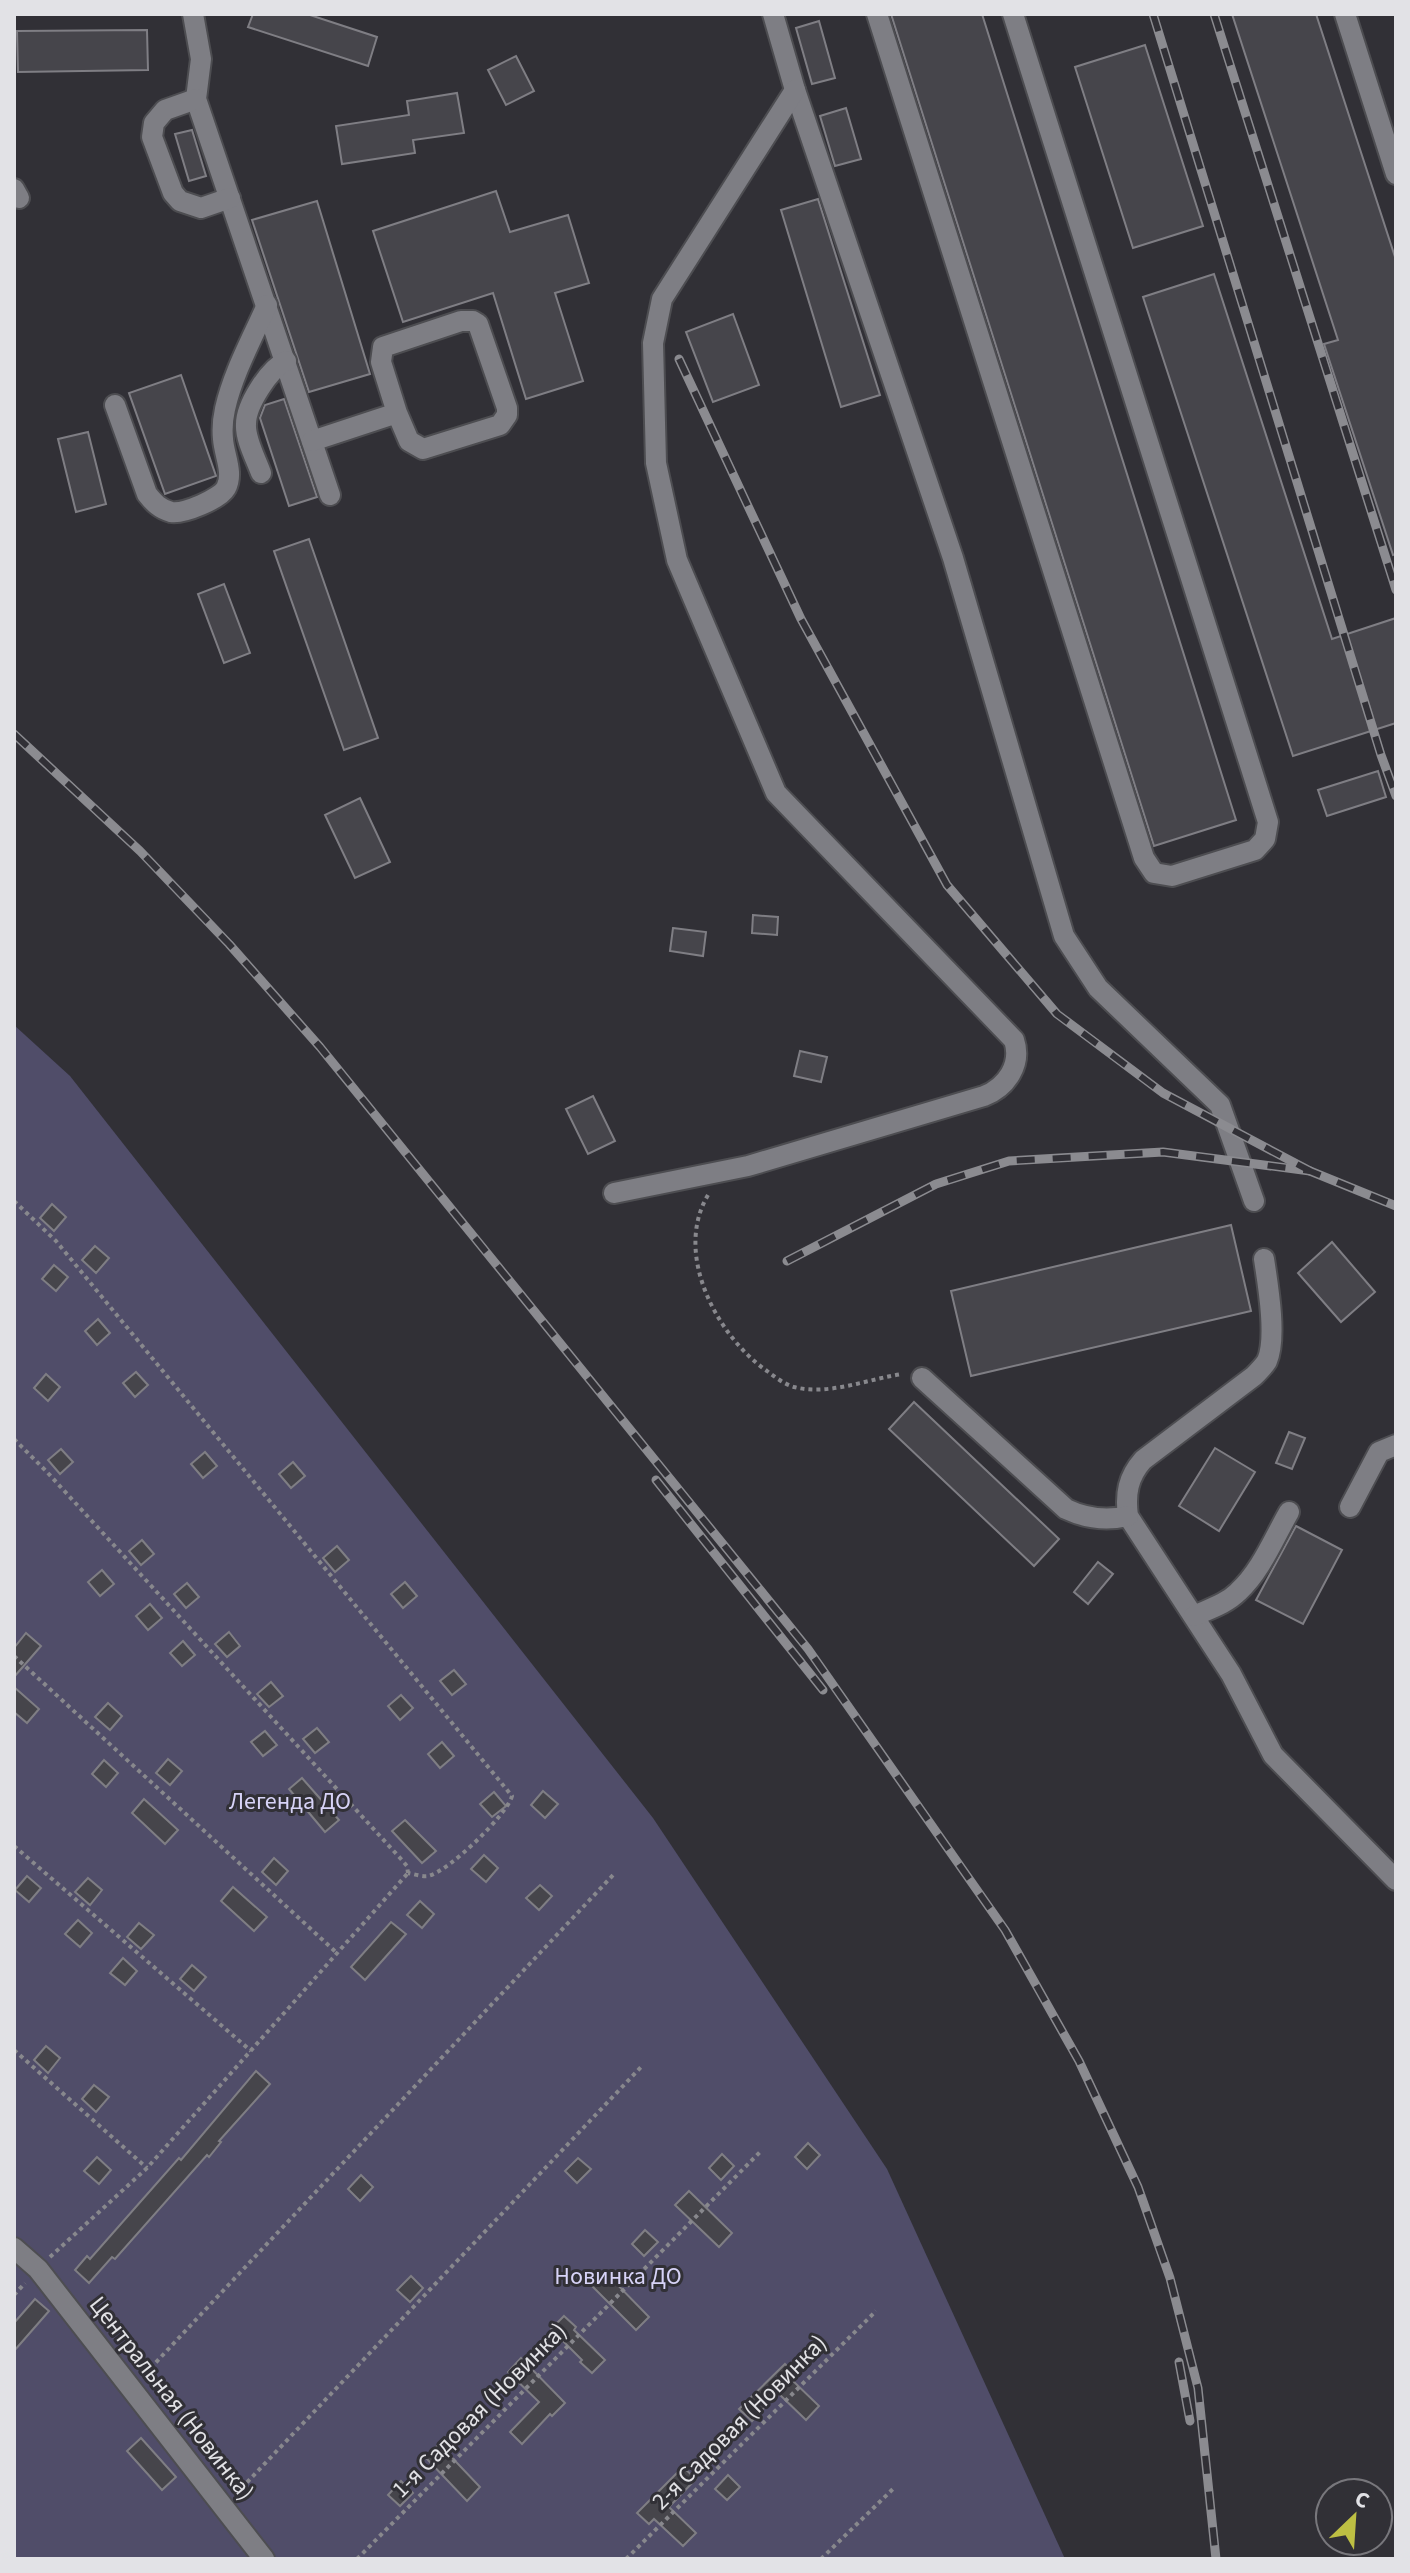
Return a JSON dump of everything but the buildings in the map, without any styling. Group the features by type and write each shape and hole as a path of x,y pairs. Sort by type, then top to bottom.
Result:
{"lane":[{"path":"193,14 201,59 196,99 330,495"},
{"path":"773,14 795,90 953,558 1064,936 1098,988 1220,1105 1254,1201"},
{"path":"877,14 1144,858 1154,873 1172,876 1255,850 1265,839 1268,822 1013,14"},
{"path":"1345,14 1396,174"},
{"path":"614,1193 748,1166 984,1096 995,1092 1003,1084 1016,1063 1018,1051 1014,1040 776,793 677,560 656,463 653,343 662,299 795,90"},
{"path":"196,99 165,110 154,123 152,137 173,193 180,201 201,208 230,198"},
{"path":"115,405 147,494 156,506 180,512 218,497 229,479 223,440 225,410 235,378 267,305"},
{"path":"461,321 478,324 507,408 505,421 495,428 423,449 409,441 397,413 381,362 383,347 461,321"},
{"path":"261,473 245,426 247,417 271,370 286,361"},
{"path":"312,441 397,413"},
{"path":"1264,1259 1270,1304 1270,1343 1266,1362 1254,1376 1143,1460 1133,1471 1126,1498 1128,1516 1231,1674 1273,1755 1396,1880"},
{"path":"922,1378 1066,1509 1110,1520 1128,1516"},
{"path":"1350,1507 1374,1458 1386,1447 1396,1445"},
{"path":"1194,1616 1224,1603 1239,1592 1252,1576 1289,1512"},
{"name":"Центральная (Новинка)","path":"14,2248 38,2269 264,2559"}],"path":[{"path":"710,1192 697,1227 702,1280 717,1317 754,1362 791,1386 809,1389 905,1374 922,1378"},
{"path":"14,1201 66,1253 512,1796 505,1811 452,1863 427,1876 408,1873"},
{"path":"14,1439 401,1859 408,1873 147,2168 38,2269"},
{"path":"14,1656 338,1954"},
{"path":"14,1846 251,2052"},
{"path":"132,2387 614,1874"},
{"path":"14,2050 147,2168"},
{"path":"224,2507 642,2066"},
{"name":"1-я Садовая (Новинка)","path":"357,2559 762,2150"},
{"name":"2-я Садовая (Новинка)","path":"626,2559 876,2311"},
{"path":"821,2559 895,2487"}],"green space":[{"path":"14,1025 70,1076 653,1818 887,2169 1065,2559 14,2559"}],"railway":[{"path":"1153,14 1396,796"},
{"path":"1214,14 1396,590"},
{"path":"679,359 801,619 947,885 1057,1014 1163,1093 1310,1171"},
{"path":"14,734 140,851 229,944 320,1047 808,1649 1005,1930 1079,2061 1138,2187 1170,2278 1198,2388 1216,2559"},
{"path":"787,1261 936,1184 1009,1161 1163,1152 1310,1171 1396,1206"},
{"path":"656,1480 823,1690"},
{"path":"1179,2362 1190,2421"}],"park label":[{"name":"Легенда ДО","path":"290,1801"},
{"name":"Новинка ДО","path":"618,2276"}]}
